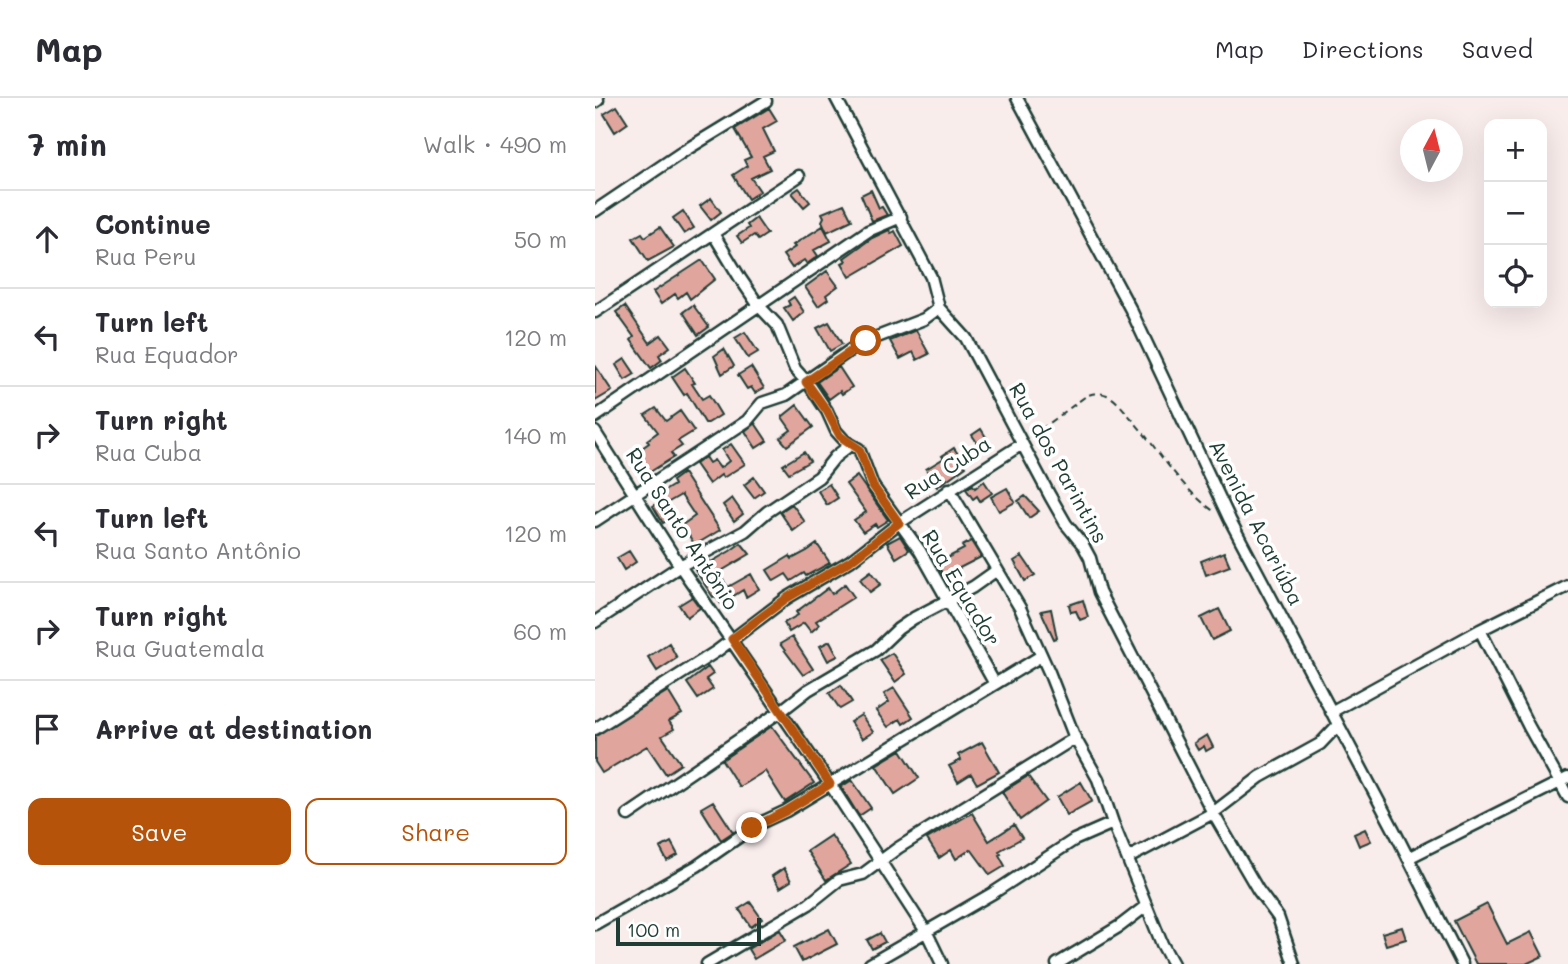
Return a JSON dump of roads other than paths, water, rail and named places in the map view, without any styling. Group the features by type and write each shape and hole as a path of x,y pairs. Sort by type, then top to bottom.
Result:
{"street":[{"name":"Rua dos Parintins","path":"836,98 931,277 939,308 966,338 1066,524 1090,558 1099,592 1213,813 1258,890 1278,917 1294,964"},
{"name":"Avenida Acariúba","path":"1017,98 1131,310 1230,520 1462,964"},
{"path":"595,211 684,150 766,101"},
{"path":"595,312 799,176"},
{"path":"595,417 868,231 901,217"},
{"name":"Rua Equador","path":"714,234 759,306 777,325 792,364 827,411 836,431 850,445 859,449 873,486 920,551 995,684"},
{"path":"595,521 747,421 762,402 786,395 859,344 924,319 939,308"},
{"name":"Rua Santo Antônio","path":"595,432 680,566 830,784 927,933 942,964"},
{"name":"Rua Cuba","path":"595,729 717,651 787,598 850,561 899,523 1022,443"},
{"path":"595,622 680,566 745,531 819,477 835,457 850,445"},
{"path":"949,489 1020,608 1075,738 1098,779 1146,906 1173,964"},
{"path":"628,815 808,690 876,650 914,618 949,601 997,570"},
{"path":"1331,712 1480,629 1568,586"},
{"path":"1480,629 1529,727 1564,779 1568,797"},
{"path":"595,924 697,866 756,825 786,811 1041,656"},
{"path":"1128,858 1213,813 1260,777 1320,744 1338,725"},
{"path":"707,964 809,904 839,880 863,874 879,861 1075,738"},
{"path":"1408,858 1564,779"},
{"path":"870,964 1036,867 1074,840 1114,823"},
{"path":"1057,964 1121,926 1146,906"}]}
